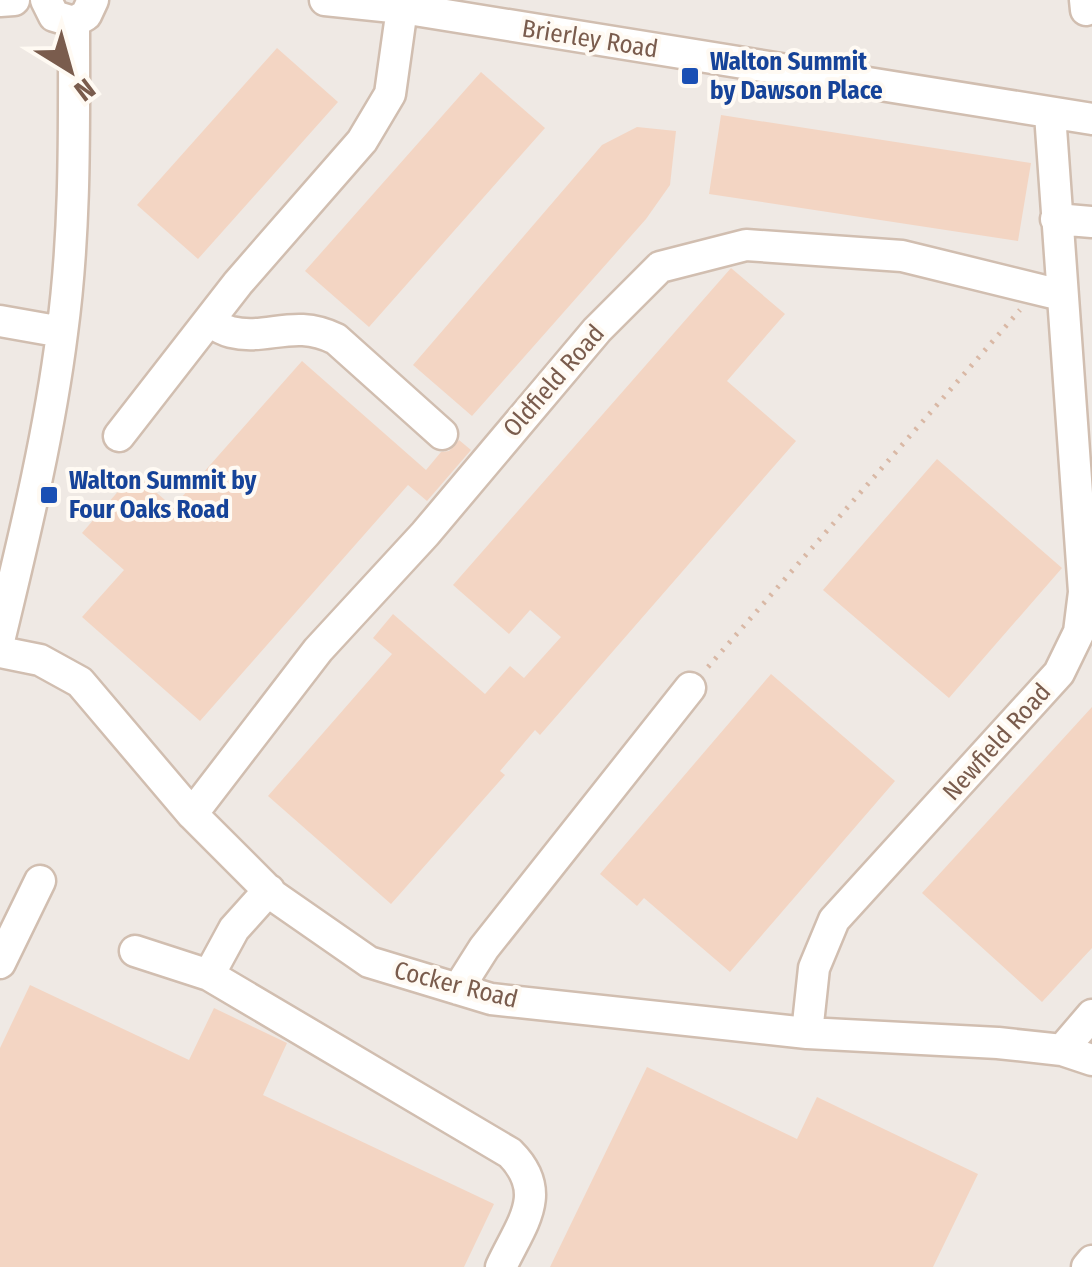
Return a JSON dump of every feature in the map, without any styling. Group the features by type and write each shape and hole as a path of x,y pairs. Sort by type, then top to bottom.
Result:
{"street":[{"path":"0,1 14,0"},
{"path":"0,638 34,494 62,332 74,177 83,11 54,16 46,0"},
{"name":"Brierley Road","path":"325,0 402,8 1092,120"},
{"path":"119,436 208,321 362,141 390,94 402,8"},
{"name":"Newfield Road","path":"807,1033 814,968 834,920 1059,674 1080,632 1084,592 1049,292 1056,219 1050,114"},
{"path":"1056,219 1092,222"},
{"name":"Oldfield Road","path":"192,814 318,650 425,534 597,330 660,266 746,245 902,256 1049,292"},
{"path":"0,321 62,332"},
{"path":"208,321 229,332 319,330 336,339 442,434"},
{"name":"Cocker Road","path":"0,652 40,660 80,682 192,814 269,890 368,962 491,999 807,1033 1062,1050 1092,1060"},
{"path":"458,989 518,904 690,688"},
{"path":"0,963 40,881"},
{"path":"209,975 234,929 269,890"},
{"path":"135,951 209,975 510,1152 524,1166 531,1182 532,1200 500,1267"},
{"path":"1062,1050 1092,1015"},
{"path":"1087,1267 1092,1260"}],"path":[{"path":"690,688 1049,292"}],"shaded area":[{"path":"0,0 1092,0 1092,1267 0,1267"}],"building":[{"path":"277,48 338,102 198,259 137,205"},
{"path":"481,72 545,128 369,327 305,271"},
{"path":"721,115 1031,163 1018,241 709,194"},
{"path":"637,127 676,131 670,185 646,219 472,416 413,365 602,145"},
{"path":"731,268 785,314 727,381 796,441 540,735 535,730 500,771 505,775 391,904 268,796 392,654 373,638 393,614 485,694 510,666 524,678 561,637 530,610 509,634 453,585"},
{"path":"302,361 426,470 441,452 449,451 459,440 471,450 427,501 408,485 200,721 82,617 124,570 82,533 134,473 173,507"},
{"path":"937,459 1062,568 949,698 823,590"},
{"path":"771,674 895,781 730,972 644,898 637,906 600,874"},
{"path":"1092,707 1092,948 1042,1002 922,893"},
{"path":"30,985 189,1060 214,1008 287,1043 263,1095 494,1204 464,1267 0,1267 0,1048"},
{"path":"647,1067 797,1139 817,1097 978,1174 933,1267 550,1267"}],"place":[{"name":"Walton Summit by Dawson Place","path":"690,76"},
{"name":"Walton Summit by Four Oaks Road","path":"49,495"}]}
